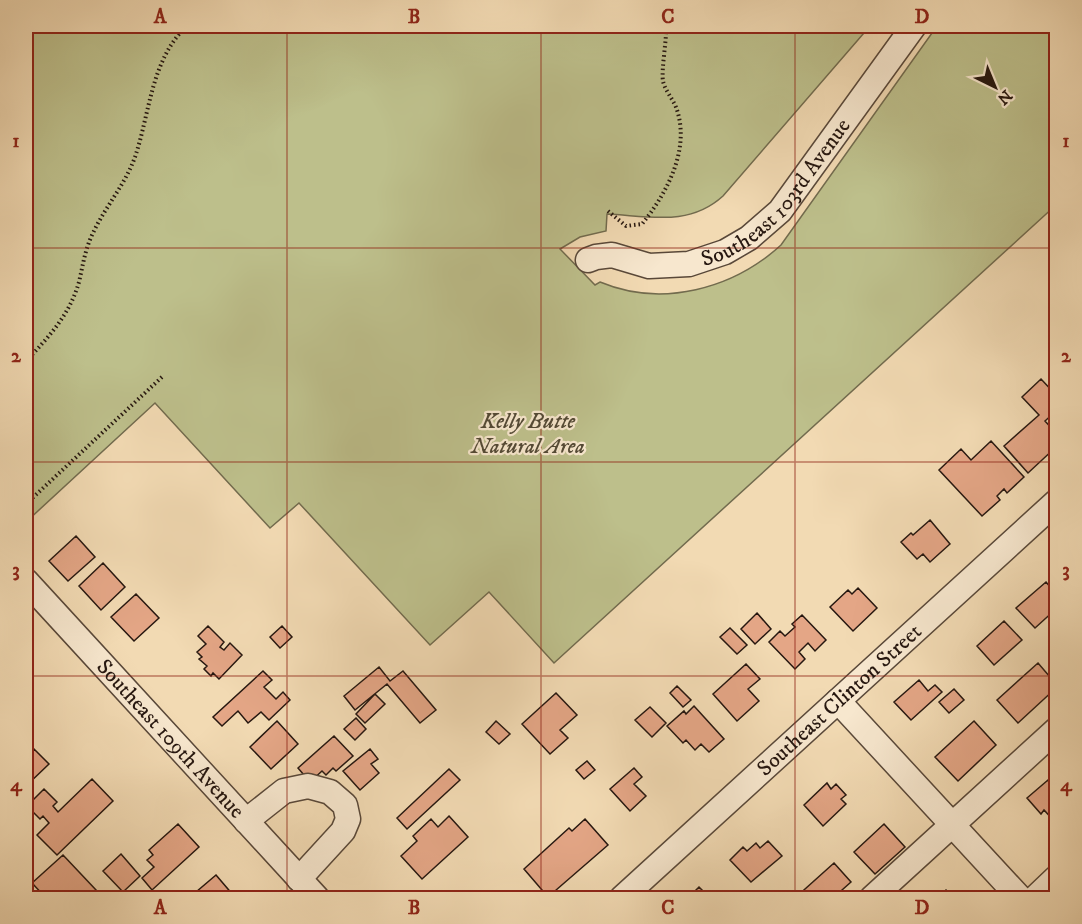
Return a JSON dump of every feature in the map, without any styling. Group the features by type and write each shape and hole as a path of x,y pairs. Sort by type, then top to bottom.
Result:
{"street":[{"name":"Southeast 103rd Avenue","path":"588,261 596,257 612,255 649,266 688,264 725,252 749,238 771,220 789,199 914,26"},
{"name":"Southeast Clinton Street","path":"622,898 1056,502"},
{"name":"Southeast 109th Avenue","path":"26,581 317,898"},
{"path":"838,701 1020,898"},
{"path":"872,898 1056,730"},
{"path":"246,822 284,790 309,786 330,792 345,805 348,819 343,831 299,879"},
{"path":"1035,898 1056,878"}],"path":[{"path":"26,361 54,330 72,299 90,238 116,196 134,158 155,81 171,46 187,26"},
{"path":"608,212 626,226 642,224 657,206 672,176 682,140 677,110 663,80 666,26"},
{"path":"26,504 162,377"}],"green space":[{"name":"Kelly Butte Natural Area","path":"26,26 870,26 723,196 710,206 682,216 607,214 606,231 580,237 560,249 595,285 600,282 624,290 672,293 696,290 719,283 741,273 781,245 937,26 1056,26 1056,205 554,663 489,592 430,645 299,503 270,528 155,403 26,522"}],"building":[{"path":"1056,362 1056,374 1050,368"},
{"path":"1041,379 1056,395 1056,411 1045,421 1056,433 1056,447 1028,473 1004,446 1039,415 1022,397"},
{"path":"991,441 1024,477 1007,493 1004,489 997,496 1000,500 982,516 939,470 961,449 971,460"},
{"path":"930,520 950,544 930,562 923,554 917,559 901,542"},
{"path":"76,536 95,557 68,581 49,561"},
{"path":"103,563 125,587 101,610 79,586"},
{"path":"1046,582 1056,594 1056,609 1035,628 1016,608"},
{"path":"858,588 877,608 853,631 830,607 848,590 852,594"},
{"path":"136,594 159,618 134,641 111,617"},
{"path":"757,613 771,629 755,644 741,629"},
{"path":"802,615 826,640 815,651 808,643 799,652 805,659 795,669 769,642 780,631 785,636 795,627 792,624"},
{"path":"1004,621 1022,640 994,665 977,646"},
{"path":"208,626 224,642 220,647 224,650 230,643 242,655 219,679 213,673 211,676 204,669 207,666 199,659 202,657 197,652 206,644 198,636"},
{"path":"282,626 292,637 280,648 270,637"},
{"path":"730,628 747,645 737,654 720,637"},
{"path":"1038,663 1056,684 1056,688 1018,723 997,700"},
{"path":"746,664 760,679 748,689 759,701 737,721 713,694"},
{"path":"379,667 390,681 403,671 436,710 420,723 387,684 355,710 344,696"},
{"path":"263,671 272,680 264,687 276,699 283,692 290,700 269,720 261,712 248,723 238,711 222,726 213,717"},
{"path":"919,680 928,691 935,685 942,692 911,720 894,702"},
{"path":"677,686 691,700 683,707 670,693"},
{"path":"954,689 964,700 949,713 939,702"},
{"path":"556,693 577,715 560,730 568,738 550,754 522,724"},
{"path":"375,694 385,704 365,723 356,714"},
{"path":"694,706 724,739 709,752 701,744 695,750 686,740 683,743 667,726 684,711 686,714"},
{"path":"650,707 666,723 652,737 635,720"},
{"path":"356,718 366,729 355,740 344,729"},
{"path":"277,721 298,744 271,769 250,747"},
{"path":"496,721 510,734 499,744 486,732"},
{"path":"974,721 996,745 958,781 935,757"},
{"path":"334,736 353,756 336,771 333,768 326,775 322,771 310,782 298,768"},
{"path":"34,749 49,764 26,786 26,757"},
{"path":"370,749 378,759 371,764 379,773 360,790 343,771"},
{"path":"587,761 595,770 584,779 576,770"},
{"path":"634,768 642,777 634,784 646,796 630,811 610,789"},
{"path":"449,769 460,780 407,829 397,818"},
{"path":"92,779 113,801 57,855 37,835 49,823 43,816 40,819 27,806 44,789 57,802 53,806 58,812"},
{"path":"1048,780 1054,787 1056,784 1056,823 1044,810 1041,814 1027,798"},
{"path":"827,783 831,789 836,784 846,795 841,799 846,804 823,826 804,805"},
{"path":"449,816 468,837 422,879 401,856 417,841 413,836 431,819 438,827"},
{"path":"585,819 608,845 548,897 524,869 569,828 572,831"},
{"path":"178,824 199,847 152,890 142,878 154,867 147,860 153,855 149,850"},
{"path":"884,824 905,847 875,874 854,852"},
{"path":"768,841 782,856 751,882 730,860 743,847 747,851 756,843 760,848"},
{"path":"121,854 140,876 123,892 103,871"},
{"path":"63,855 96,890 87,898 46,898 32,883"},
{"path":"834,863 851,882 833,898 795,898"},
{"path":"216,875 233,895 229,898 189,898"},
{"path":"699,887 710,898 684,898 682,896 688,891 692,894"},
{"path":"946,890 953,898 936,898"}]}
